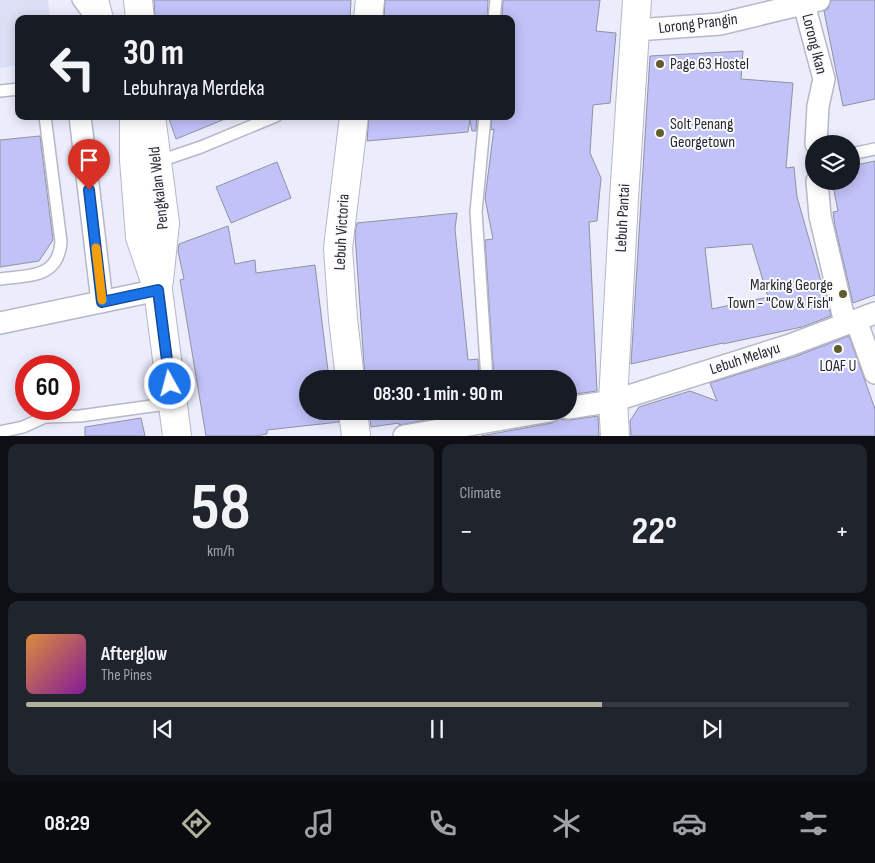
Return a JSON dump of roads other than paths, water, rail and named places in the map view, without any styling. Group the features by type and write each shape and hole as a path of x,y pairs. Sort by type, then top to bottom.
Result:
{"street":[{"path":"94,0 97,15"},
{"path":"120,0 122,15"},
{"path":"138,0 140,15"},
{"path":"368,15 370,0"},
{"name":"Lebuh Pantai","path":"615,436 613,401 624,199 638,0"},
{"name":"Lorong Prangin","path":"636,30 720,24 811,2"},
{"name":"Lorong Ikan","path":"811,2 824,79 818,106 816,135"},
{"path":"80,120 102,302"},
{"name":"Pengkalan Weld","path":"121,120 145,161"},
{"name":"Pengkalan Weld","path":"135,120 145,161"},
{"name":"Pengkalan Weld","path":"150,120 145,161 140,237 158,290 177,436"},
{"name":"Lebuh Victoria","path":"349,370 342,319 338,248 354,120"},
{"path":"818,190 820,216 859,319 875,373"},
{"path":"0,322 158,290"},
{"name":"Lebuh Melayu","path":"577,407 613,401 790,345 859,319"},
{"path":"355,420 356,436"},
{"path":"404,436 473,420"}],"lane":[{"path":"78,0 88,15"},
{"path":"494,15 496,0"},
{"path":"0,91 15,89"},
{"path":"0,279 40,274 50,269 56,262 60,251 61,242 46,120"},
{"path":"145,161 201,147 266,120"},
{"path":"485,120 476,212 487,370"},
{"path":"860,152 875,149"},
{"path":"0,432 23,427 45,417 80,416 173,403"}],"place":[{"name":"Page 63 Hostel","path":"660,64"},
{"name":"Solt Penang Georgetown","path":"660,133"},
{"name":"Marking George Town - \"Cow & Fish\"","path":"843,294"},
{"name":"LOAF U","path":"838,349"}]}
